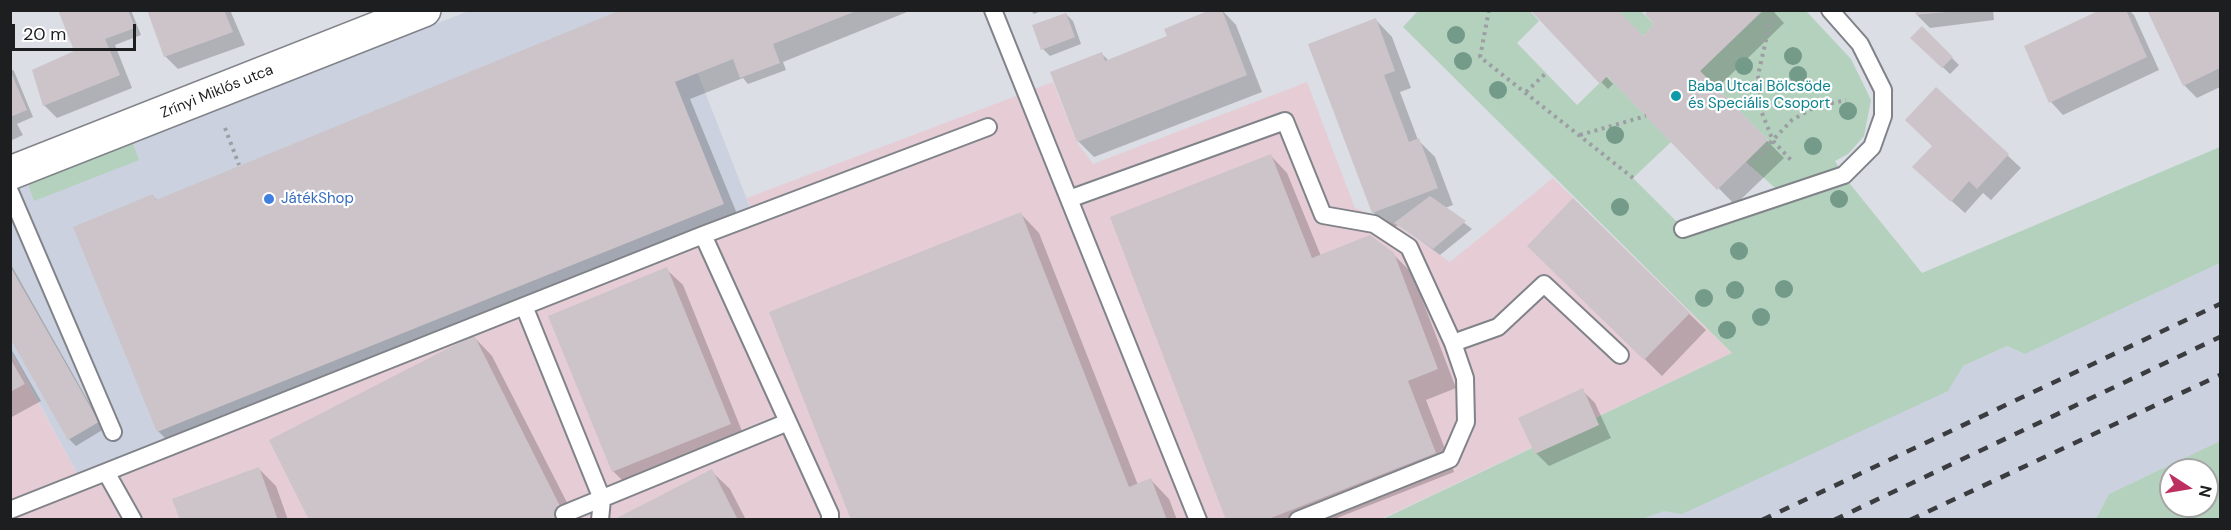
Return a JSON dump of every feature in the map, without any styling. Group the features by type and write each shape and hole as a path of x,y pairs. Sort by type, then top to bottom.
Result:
{"street":[{"name":"Zrínyi Miklós utca","path":"10,173 424,10"}],"lane":[{"path":"993,10 1198,519"},
{"path":"1683,228 1844,175 1872,147 1883,116 1883,90 1860,44 1830,10"},
{"path":"1069,199 1285,121 1323,215 1374,224 1409,247 1453,343 1465,378 1466,422 1450,459 1298,519"},
{"path":"10,510 703,235 988,127"},
{"path":"10,192 113,432"},
{"path":"703,235 830,514 830,519"},
{"path":"1453,343 1498,327 1544,284 1620,355"},
{"path":"524,306 603,499 600,519"},
{"path":"564,514 788,422"},
{"path":"106,472 133,519"}],"path":[{"path":"1489,10 1480,57 1633,178"},
{"path":"1773,10 1758,75 1762,113 1773,141 1798,167"},
{"path":"1526,92 1546,73"},
{"path":"1749,165 1792,120 1815,107 1846,100"},
{"path":"1580,136 1646,116"},
{"path":"224,124 239,165"}],"shaded area":[{"path":"673,10 753,215 84,486 11,351 10,188 469,11"},
{"path":"1053,82 1077,142 1093,164 1307,82 1355,208 1394,223 1450,262 1553,178 1732,353 1381,519 11,520 10,351 84,486 753,215 747,198"},
{"path":"2220,263 2220,441 2184,458 2159,458 2159,470 2109,494 2096,519 1381,520 1732,353 1963,366 2007,346 2025,354"}],"green space":[{"path":"1418,11 1530,11 1539,21 1517,43 1577,105 1607,76 1671,142 1633,178 1683,228 1782,194 1746,162 1768,140 1700,71 1763,11 1806,11 1851,59 1871,100 1864,136 1848,154 1835,161 1850,184 1922,273 2220,147 2220,263 2025,354 2007,346 1963,366 1948,391 1682,514 1664,511 1639,520 1381,520 1732,353 1403,27"},
{"path":"1618,11 1641,11 1654,24 1643,36"},
{"path":"131,139 139,160 34,201 29,187 34,176"},
{"path":"2220,441 2220,519 2096,519 2109,494 2159,470 2159,518 2219,518 2219,458 2184,458"}],"building":[{"path":"58,10 128,10 135,28 105,39 120,75 43,106 32,70 74,51"},
{"path":"147,10 224,10 233,32 164,57"},
{"path":"621,10 856,11 773,44 780,63 740,78 733,59 675,82 724,204 157,432 73,227 153,194 156,200"},
{"path":"1210,10 1222,10 1247,75 1077,142 1050,72 1102,52 1105,61 1167,36 1164,29"},
{"name":"Baba Utcai Bölcsöde és Speciális Csoport","path":"1530,10 1618,10 1643,36 1654,24 1645,14 1648,10 1763,10 1700,71 1768,140 1717,190 1607,76 1600,84"},
{"path":"1915,10 1946,10 1946,12 1916,15"},
{"path":"2100,10 2126,10 2147,57 2049,103 2024,46"},
{"path":"2147,10 2220,10 2220,68 2183,86"},
{"path":"1066,13 1075,37 1041,50 1032,25"},
{"path":"1376,18 1395,71 1384,75 1409,142 1419,138 1438,188 1372,213 1308,44"},
{"path":"1922,26 1953,57 1942,68 1910,38"},
{"path":"10,70 27,110 10,117"},
{"path":"1936,87 2009,154 1977,189 1969,181 1951,202 1912,167 1932,146 1905,120"},
{"path":"1271,154 1312,258 1370,235 1394,253 1438,369 1408,381 1436,453 1266,520 1226,520 1110,217"},
{"path":"1430,196 1466,221 1433,249 1394,223"},
{"path":"1573,198 1690,313 1644,360 1527,246"},
{"path":"1021,212 1129,487 1151,478 1167,520 851,520 769,312"},
{"path":"10,266 99,422 68,440 10,338"},
{"path":"667,267 731,424 612,472 548,316"},
{"path":"474,335 567,520 309,520 269,440"},
{"path":"10,358 25,384 10,392"},
{"path":"1583,388 1599,425 1535,454 1518,418"},
{"path":"259,467 278,520 180,520 172,499"},
{"path":"712,469 738,520 613,520"}],"railway":[{"path":"1762,520 2220,304"},
{"path":"1834,520 2220,337"},
{"path":"1910,520 2220,375"}],"place":[{"name":"Baba Utcai Bölcsöde és Speciális Csoport","path":"1676,96"},
{"name":"JátékShop","path":"269,199"}]}
